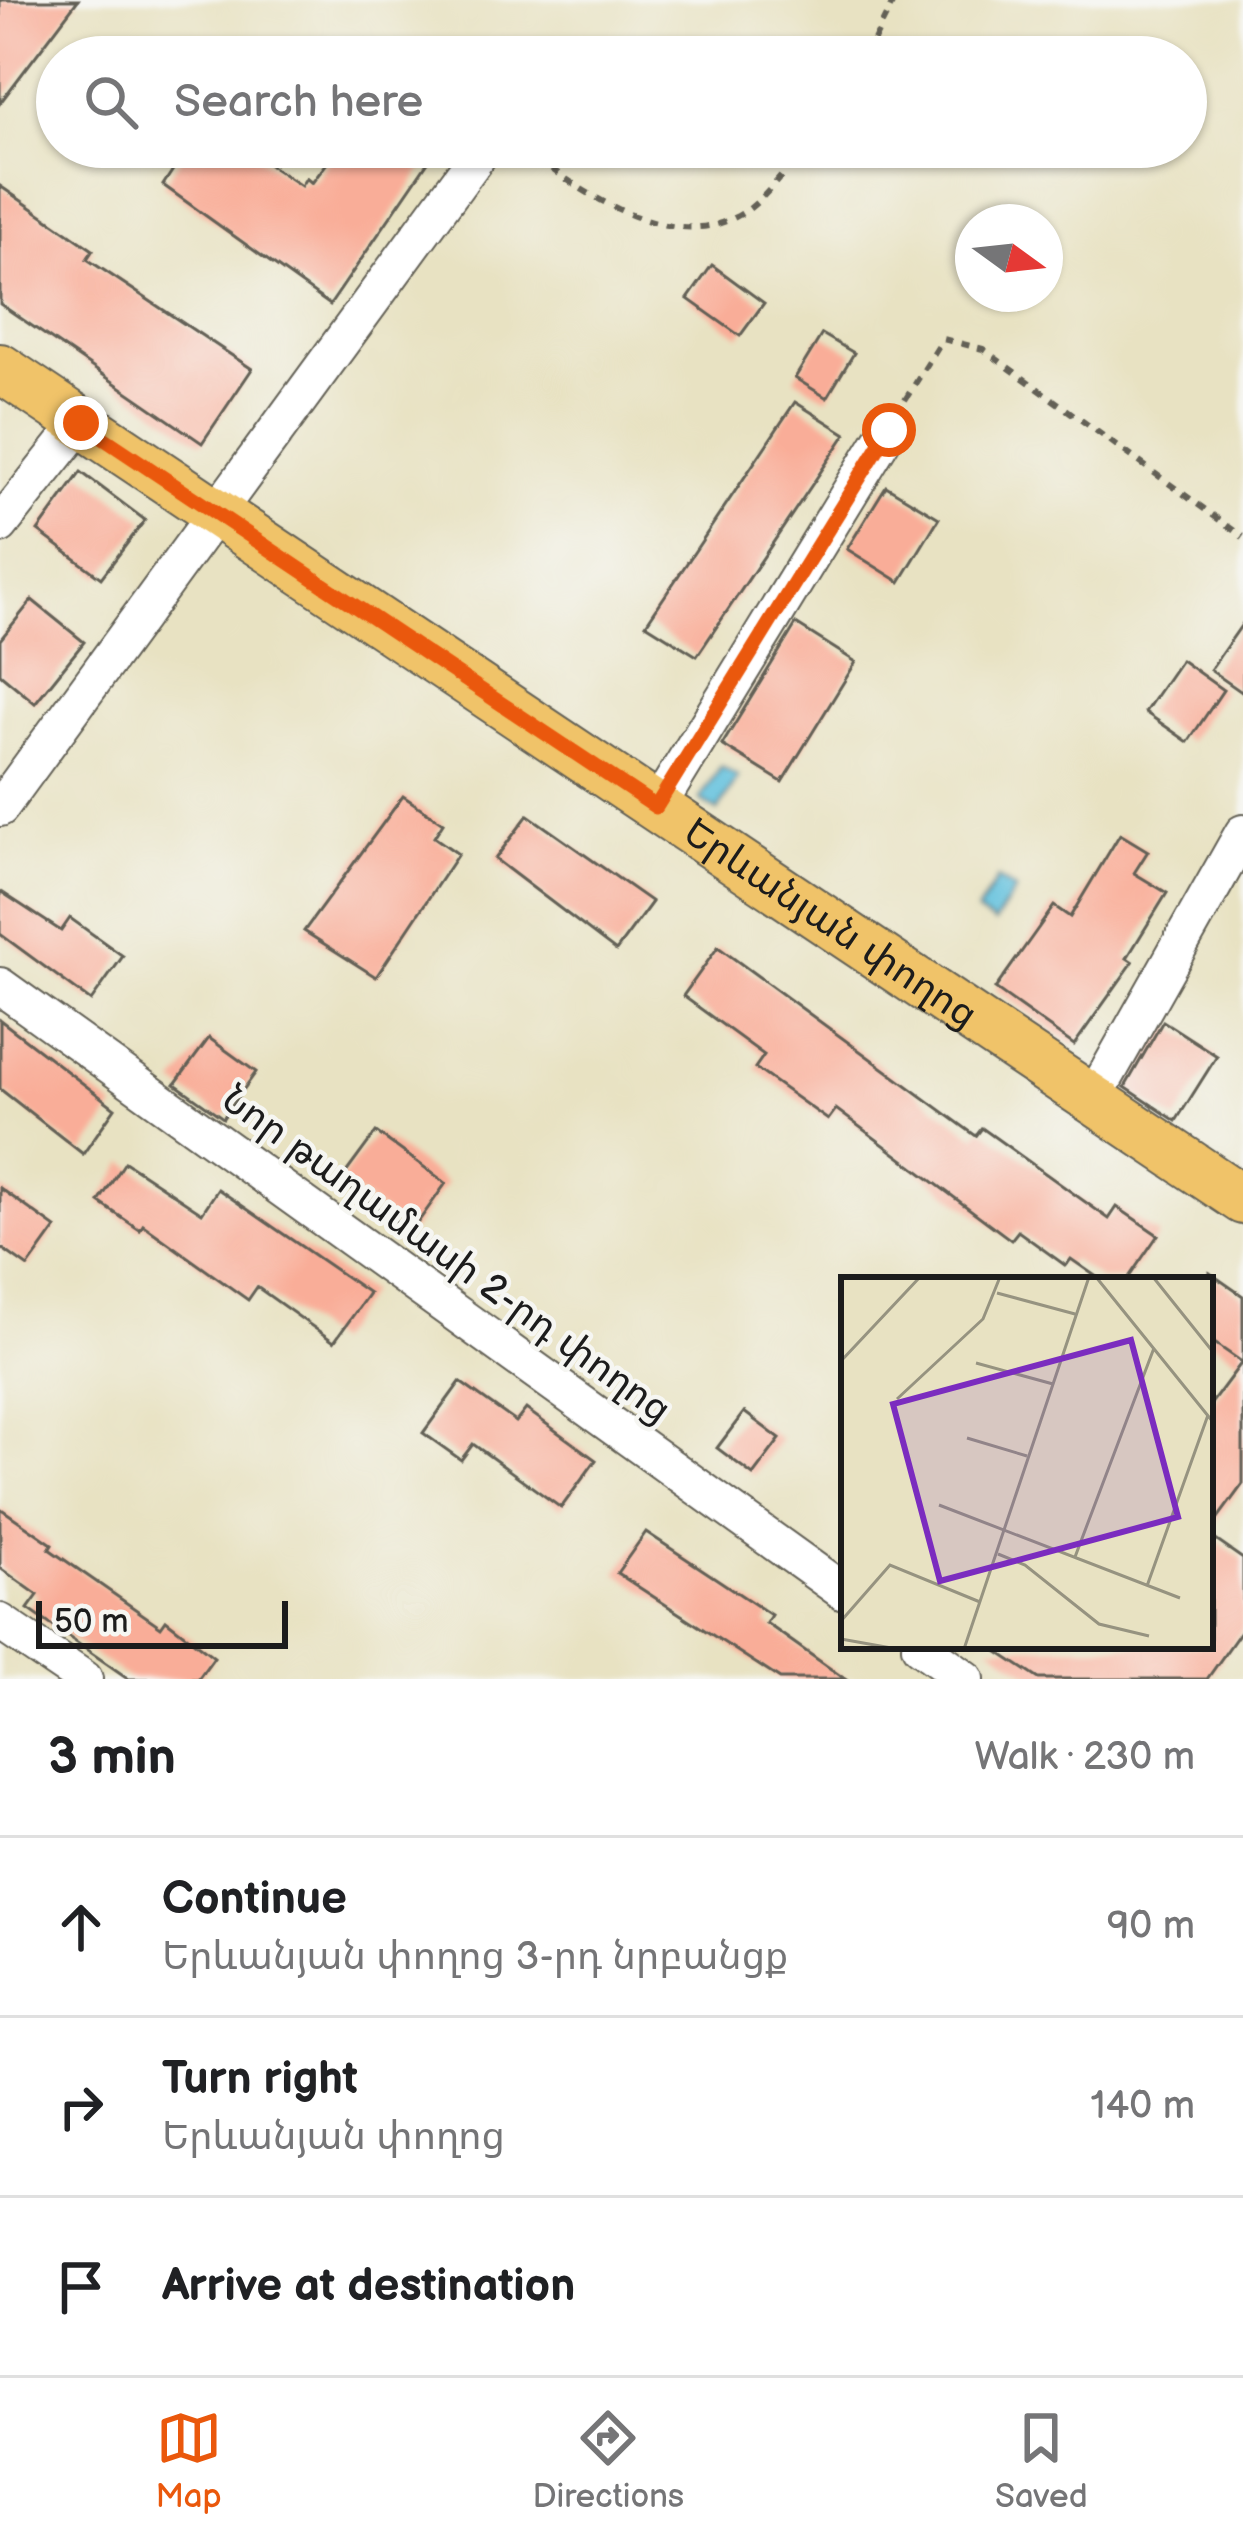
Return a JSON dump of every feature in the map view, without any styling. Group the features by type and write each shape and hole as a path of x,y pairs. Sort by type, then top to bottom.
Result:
{"main road":[{"name":"Երևանյան փողոց","path":"0,368 1243,1200"}],"street":[{"path":"0,808 468,168"},
{"path":"0,525 81,423"},
{"path":"656,807 889,430"},
{"path":"1094,1097 1243,833"},
{"name":"Նոր թաղամասի 2-րդ փողոց","path":"0,986 841,1590"},
{"path":"0,1622 84,1679"},
{"path":"924,1649 966,1679"}],"path":[{"path":"876,36 894,0"},
{"path":"557,168 639,220 701,226 742,214 785,168"},
{"path":"889,430 943,339 982,349 1243,537"}],"water":[{"path":"721,767 738,777 718,811 700,800"},
{"path":"997,879 1015,890 994,923 977,912"}],"building":[{"path":"0,0 78,0 51,36 36,36 36,55 0,103"},
{"path":"174,168 274,168 301,186 306,178 312,183 323,168 424,168 330,305 163,185"},
{"path":"0,186 93,250 87,259 252,369 202,443 0,304"},
{"path":"712,265 764,303 740,336 688,299"},
{"path":"822,334 854,353 827,398 795,378"},
{"path":"795,402 846,434 697,656 646,624"},
{"path":"81,472 145,520 101,578 38,531"},
{"path":"886,486 939,518 900,582 847,549"},
{"path":"32,600 84,642 35,703 0,674 0,640"},
{"path":"1243,623 1243,693 1210,670"},
{"path":"796,624 856,662 782,782 722,745"},
{"path":"1181,660 1223,690 1188,742 1145,712"},
{"path":"403,796 443,823 434,837 458,854 376,977 304,931"},
{"path":"528,815 652,902 616,951 495,859"},
{"path":"1120,834 1148,851 1134,873 1167,893 1127,958 1133,962 1074,1045 995,989 1054,906 1070,917"},
{"path":"0,891 61,931 70,918 123,956 91,1001 0,934"},
{"path":"718,947 976,1136 982,1128 1109,1219 1117,1207 1158,1235 1129,1277 1097,1277 1071,1259 1066,1266 1018,1231 1011,1240 836,1109 828,1120 755,1068 764,1055 683,996"},
{"path":"0,1020 115,1108 83,1154 0,1089"},
{"path":"1163,1021 1217,1056 1176,1121 1125,1087"},
{"path":"209,1038 256,1072 223,1118 175,1084"},
{"path":"376,1132 446,1183 411,1232 340,1181"},
{"path":"125,1162 202,1213 218,1189 369,1293 334,1342 257,1287 248,1300 143,1225 140,1230 99,1202"},
{"path":"0,1188 56,1228 28,1267 0,1247"},
{"path":"1210,1273 1243,1296 1243,1484 1213,1525 1213,1401 1242,1362 1213,1342"},
{"path":"460,1382 516,1422 526,1409 596,1460 561,1508 473,1444 461,1460 423,1433"},
{"path":"744,1412 780,1439 753,1475 717,1448"},
{"path":"0,1508 52,1544 49,1549 161,1627 166,1620 214,1657 198,1679 129,1679 28,1609 38,1595 0,1568"},
{"path":"646,1532 771,1615 766,1623 845,1679 780,1679 617,1573"},
{"path":"1213,1538 1243,1559 1243,1628 1207,1679 1039,1679 994,1649 1213,1649"}],"route":[{"path":"81,423 656,807 889,430"}]}
